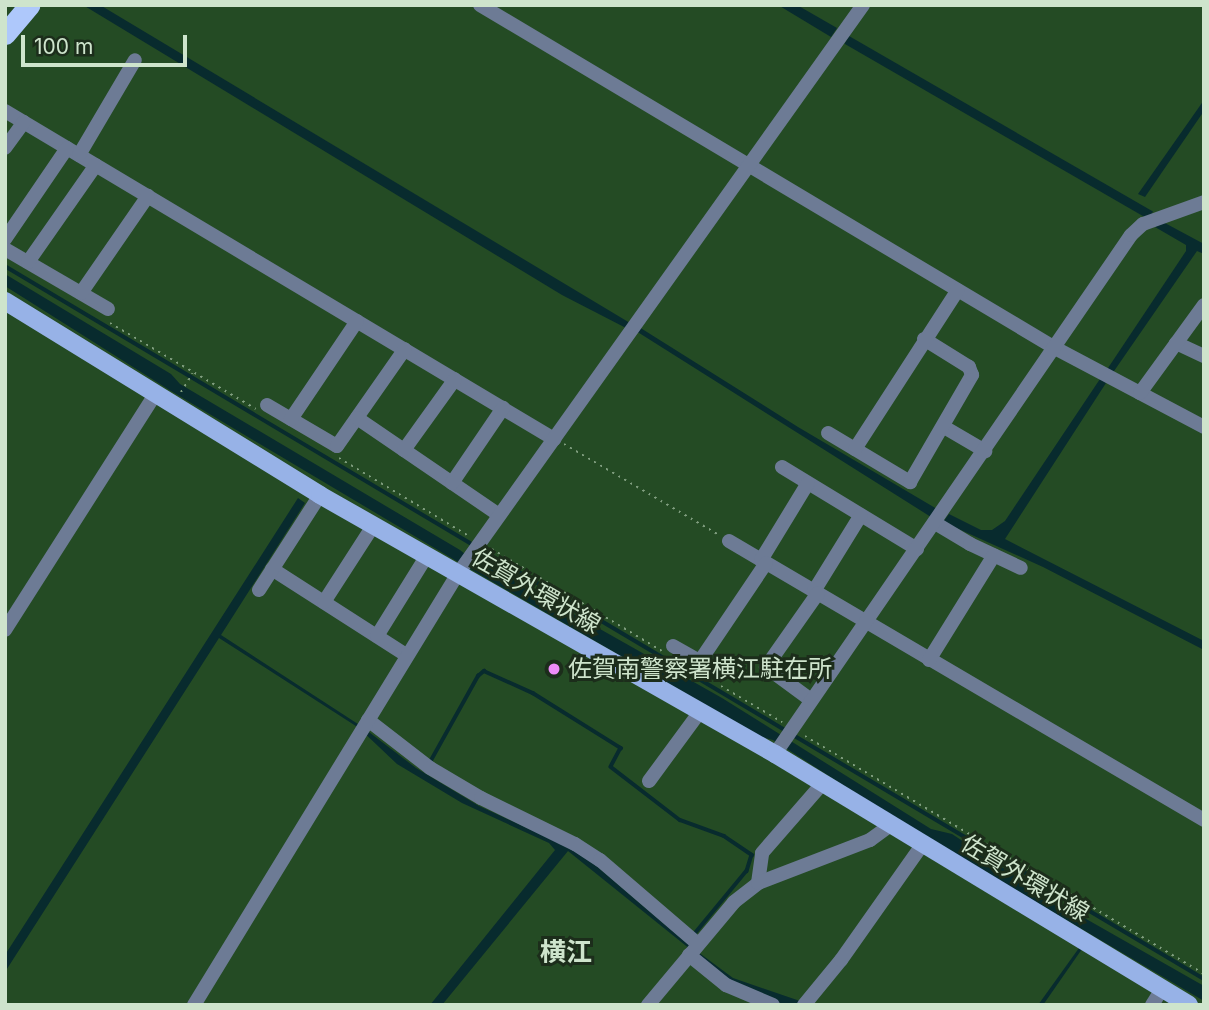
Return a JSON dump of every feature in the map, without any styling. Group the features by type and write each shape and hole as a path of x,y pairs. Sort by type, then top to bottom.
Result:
{"highway":[{"path":"5,34 29,5"}],"main road":[{"name":"佐賀外環状線","path":"5,301 320,495 699,713 783,742 822,784 985,883 1157,997 1189,1005"}],"street":[{"path":"480,5 1055,348 1204,427"},
{"path":"194,1005 406,655 470,556 863,5"},
{"path":"5,239 73,152 135,60"},
{"path":"5,111 554,439"},
{"path":"5,148 24,122"},
{"path":"28,262 96,165"},
{"path":"81,293 148,196"},
{"path":"783,742 1131,235 1143,224 1204,202"},
{"path":"5,249 81,293 104,313"},
{"path":"855,449 958,290"},
{"path":"1140,393 1204,305"},
{"path":"291,419 357,321"},
{"path":"828,433 910,482 972,375 969,367 924,339"},
{"path":"1176,343 1204,356"},
{"path":"266,410 291,419 337,446 405,349"},
{"path":"404,450 455,379"},
{"path":"5,629 156,393"},
{"path":"452,483 503,408"},
{"path":"357,418 499,515"},
{"path":"944,427 985,451"},
{"path":"782,467 917,549"},
{"path":"700,661 764,562 808,483"},
{"path":"260,590 320,495"},
{"path":"811,699 766,667 816,592 861,515"},
{"path":"935,523 1021,568"},
{"path":"324,602 373,526"},
{"path":"729,541 1204,820"},
{"path":"929,660 994,555"},
{"path":"377,636 426,557"},
{"path":"272,569 406,655"},
{"path":"672,651 700,661 719,679"},
{"path":"649,781 699,713"},
{"path":"364,726 427,766 592,855 692,944 726,985 773,1005"},
{"path":"758,883 762,853 822,784"},
{"path":"648,1005 692,944 734,902 758,883 870,840 889,826"},
{"path":"804,1005 841,960 922,845"}],"path":[{"path":"104,313 193,372 266,410"},
{"path":"174,404 193,372"},
{"path":"554,439 729,541"},
{"path":"337,457 672,651"},
{"path":"719,679 783,742 1003,854 1204,974"},
{"path":"985,883 1003,854"}],"water":[{"path":"83,5 100,5 630,323 626,328 562,295"},
{"path":"778,5 797,5 837,28 831,37"},
{"path":"849,36 1153,211 1148,219 844,44"},
{"path":"1204,100 1204,111 1145,197 1138,194"},
{"path":"1163,222 1204,244 1204,254 1197,251 1112,374 1106,371 1186,251 1186,245 1155,227"},
{"path":"5,274 171,374 180,384 460,550 475,562 508,577 722,698 931,829 952,834 1044,895 1204,986 1204,1001 907,826 773,740 761,737 453,559 171,391 5,286"},
{"path":"639,327 798,427 937,509 931,517 636,331"},
{"path":"1100,379 1106,383 1005,539 1204,641 1204,650 1043,567 943,522 949,514 981,530 992,530 1005,521"},
{"path":"298,498 305,503 221,635 361,726 416,768 479,806 571,848 733,978 800,1001 800,1005 783,1005 731,982 568,851 442,1005 430,1005 555,850 549,843 462,803 397,764 359,728 219,638 5,972 5,955"},
{"path":"1079,948 1082,949 1043,1005 1038,1005"}],"waterway":[{"path":"5,266 470,543"},
{"path":"482,550 785,730"},
{"path":"429,764 478,676 484,671 533,693 621,748 611,767 680,820 724,836 752,855 747,871 694,935"},
{"path":"795,736 1204,979"}],"place":[{"name":"佐賀南警察署横江駐在所","path":"554,669"}],"district":[{"name":"横江","path":"566,952"}]}
